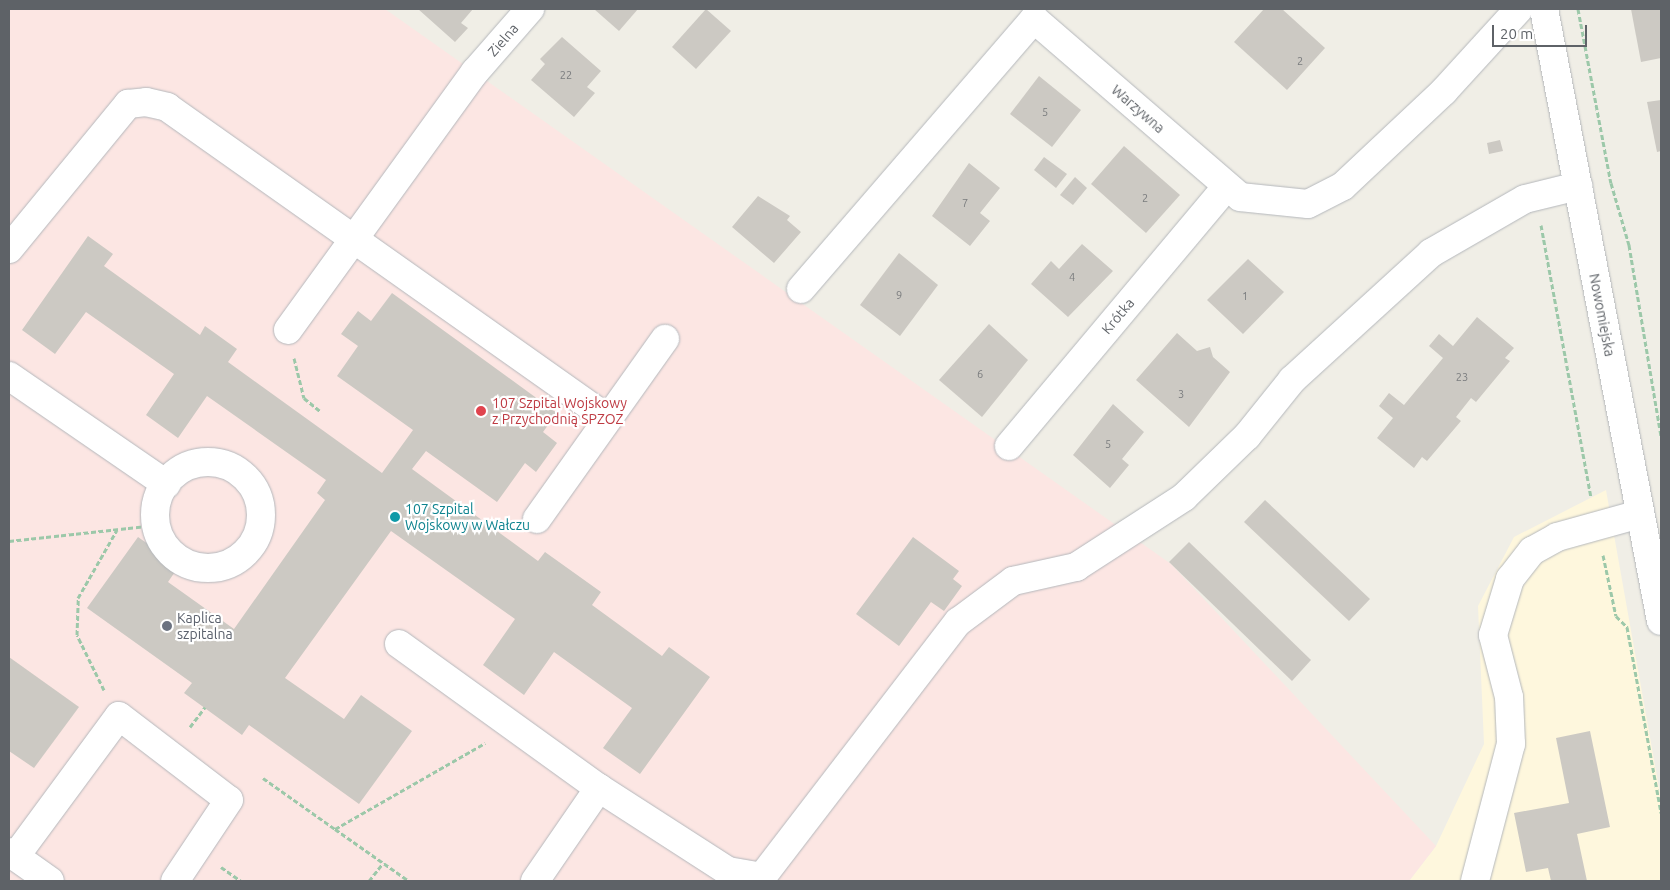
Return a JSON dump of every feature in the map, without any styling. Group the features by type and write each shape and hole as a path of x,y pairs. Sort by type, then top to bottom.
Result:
{"street":[{"name":"Zielna","path":"288,330 475,72 530,9"},
{"name":"Warzywna","path":"801,289 1034,19 1240,197 1308,204 1343,186 1444,91 1519,9"},
{"name":"Nowomiejska","path":"1544,9 1661,622"},
{"path":"9,249 114,116 128,104 146,102 167,107 355,238 607,418"},
{"name":"Krótka","path":"1008,446 1227,186"},
{"path":"399,644 599,788 728,871 762,877 958,622 1013,581 1076,567 1133,532 1184,497 1247,436 1292,380 1431,253 1525,199 1578,186"},
{"path":"537,519 664,339"},
{"path":"9,376 166,484"},
{"path":"195,464 230,467 256,492 260,527 241,557 207,569 174,556 156,525 158,496 166,484 195,464"},
{"path":"1475,881 1511,744 1509,697 1493,635 1510,579 1532,550 1557,537 1640,514"},
{"path":"50,881 12,854 119,716 228,800 175,881"},
{"path":"535,881 599,788"}],"path":[{"path":"1578,9 1611,182 1629,245 1661,436"},
{"path":"288,330 304,398 320,412"},
{"path":"9,541 156,525"},
{"path":"117,530 78,598 77,635 119,716"},
{"path":"190,727 204,707"},
{"path":"336,829 514,726"},
{"path":"263,778 409,881"},
{"path":"369,881 383,863"}],"shaded area":[{"name":"107 Szpital Wojskowy z Przychodnią SPZOZ","path":"9,9 385,9 1171,564 1436,846 1409,881 9,881"},
{"path":"1606,490 1661,799 1661,881 1409,881 1436,846 1484,744 1478,606 1514,537"}],"building":[{"path":"418,9 473,9 461,23 468,28 455,42"},
{"path":"594,9 638,9 619,31"},
{"path":"706,9 731,31 696,69 672,47"},
{"path":"1264,9 1282,9 1325,48 1287,90 1234,42"},
{"path":"1631,9 1661,9 1661,58 1641,62"},
{"path":"562,37 601,71 587,87 595,93 574,117 531,80 545,64 540,59"},
{"path":"1039,76 1081,110 1052,147 1010,114"},
{"path":"1661,100 1661,151 1657,152 1647,102"},
{"path":"1500,140 1503,151 1489,154 1487,143"},
{"path":"1124,146 1180,195 1146,233 1091,184"},
{"path":"1044,157 1067,174 1056,188 1034,170"},
{"path":"969,163 1000,188 980,213 990,221 970,246 932,216"},
{"path":"1075,177 1087,188 1073,205 1060,195"},
{"path":"758,196 790,216 787,220 801,232 774,263 732,227"},
{"name":"107 Szpital Wojskowy w Wałczu","path":"88,236 113,254 104,266 200,335 205,326 237,349 228,362 382,473 413,430 337,376 358,346 341,334 358,311 371,321 392,293 557,413 543,432 557,443 536,472 525,463 497,502 426,451 412,469 538,561 545,552 601,592 592,605 662,656 669,647 710,677 640,774 603,748 632,708 554,652 524,695 483,665 515,619 391,531 285,678 344,719 361,695 412,731 359,804 249,725 242,735 184,693 192,683 87,608 138,537 179,566 168,582 234,629 325,500 317,493 326,480 207,396 178,438 146,415 174,374 86,312 55,354 22,330"},
{"path":"1082,244 1113,271 1068,317 1031,284 1051,261 1059,269"},
{"path":"899,253 938,285 900,336 860,305"},
{"path":"1248,259 1284,292 1243,334 1207,300"},
{"path":"1477,317 1514,348 1505,358 1510,361 1476,402 1471,398 1456,417 1461,421 1427,461 1422,457 1414,468 1377,438 1393,418 1379,406 1389,393 1404,405 1443,358 1429,346 1439,334 1453,346"},
{"path":"989,324 1028,360 982,417 939,380"},
{"path":"1177,333 1197,351 1210,347 1213,357 1230,372 1189,427 1136,380"},
{"path":"1113,404 1144,432 1122,459 1129,465 1110,488 1073,455"},
{"path":"1265,500 1370,599 1349,621 1244,522"},
{"path":"913,537 959,571 953,579 962,586 944,611 931,602 899,646 856,614"},
{"path":"1189,542 1311,660 1292,681 1169,562"},
{"path":"9,657 79,707 34,768 9,751"},
{"path":"1590,731 1610,827 1577,834 1587,881 1551,881 1548,868 1526,872 1514,813 1569,803 1556,738"}],"place":[{"name":"107 Szpital Wojskowy z Przychodnią SPZOZ","path":"481,411"},
{"name":"107 Szpital Wojskowy w Wałczu","path":"395,517"},
{"name":"Kaplica szpitalna","path":"167,626"}]}
